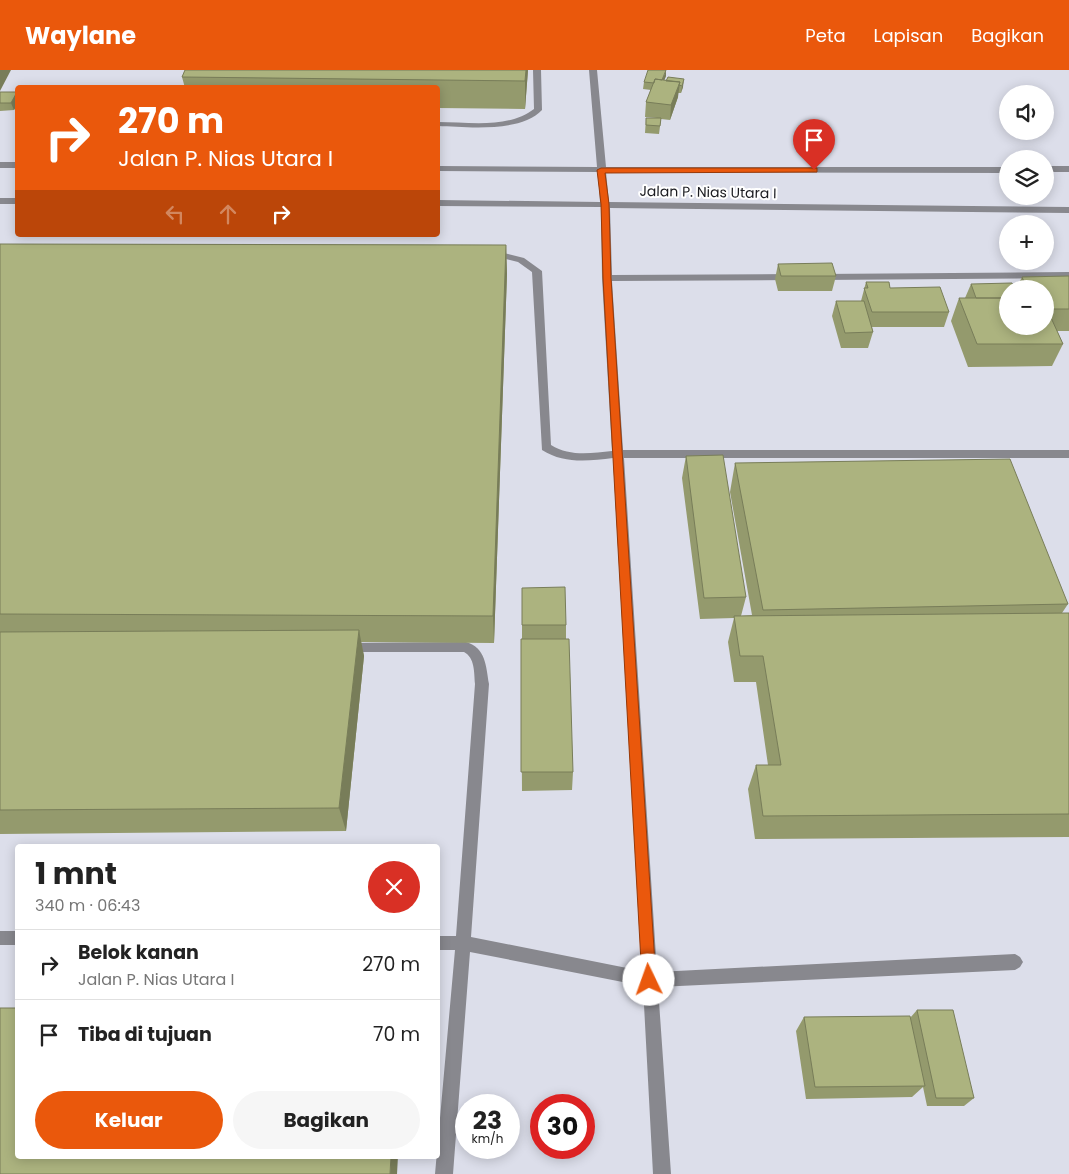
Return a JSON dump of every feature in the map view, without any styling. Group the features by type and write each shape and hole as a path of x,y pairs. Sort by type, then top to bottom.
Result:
{"street":[{"path":"440,124 505,124 526,119 538,110 538,70"},
{"path":"593,70 605,204 607,278 662,1174"},
{"path":"0,165 15,165"},
{"name":"Jalan P. Nias Utara I","path":"440,169 999,170"},
{"path":"1054,170 1069,169"},
{"path":"0,200 15,201"},
{"name":"Jalan P. Nias Utara I","path":"440,203 1069,210"},
{"path":"480,252 490,252 521,260 537,271 546,447 554,454 570,457 618,454 1006,458 1069,454"},
{"path":"607,278 1069,275"},
{"path":"337,647 466,647 475,652 479,662 482,684 444,1174"},
{"path":"0,938 15,938"},
{"path":"440,943 463,943 649,980 1015,962"}],"building":[{"path":"185,70 526,70 525,81 182,77"},
{"path":"648,70 666,70 662,80 655,79 654,83 644,82"},
{"path":"668,77 684,79 682,86 679,85 680,82 666,81"},
{"path":"655,79 680,82 671,105 646,102"},
{"path":"0,92 15,92 11,103 0,103"},
{"path":"646,118 661,118 660,126 646,125"},
{"path":"0,244 506,245 493,616 0,614"},
{"path":"832,263 836,276 781,276 778,264"},
{"path":"1069,276 1069,309 1054,309 1054,280 1023,280 1022,277"},
{"path":"866,282 889,282 890,288 940,287 949,312 872,312 864,288 868,288"},
{"path":"999,283 999,298 976,298 971,284"},
{"path":"959,298 999,298 999,335 1054,335 1054,324 1063,344 977,344"},
{"path":"836,301 864,301 873,332 845,333"},
{"path":"723,455 746,597 704,598 686,456"},
{"path":"1010,459 1068,604 763,610 735,463"},
{"path":"565,587 566,625 522,625 522,588"},
{"path":"1069,613 1069,814 763,816 756,765 781,765 763,656 740,656 734,616"},
{"path":"359,630 339,808 0,810 0,632"},
{"path":"521,639 569,639 573,772 521,772"},
{"path":"0,1008 15,1008 15,1159 391,1159 390,1174 0,1174"},
{"path":"917,1010 953,1010 974,1098 936,1098"},
{"path":"910,1016 925,1086 815,1087 804,1017"}],"route":[{"path":"649,980 607,278 605,204 601,170 814,170"}]}
